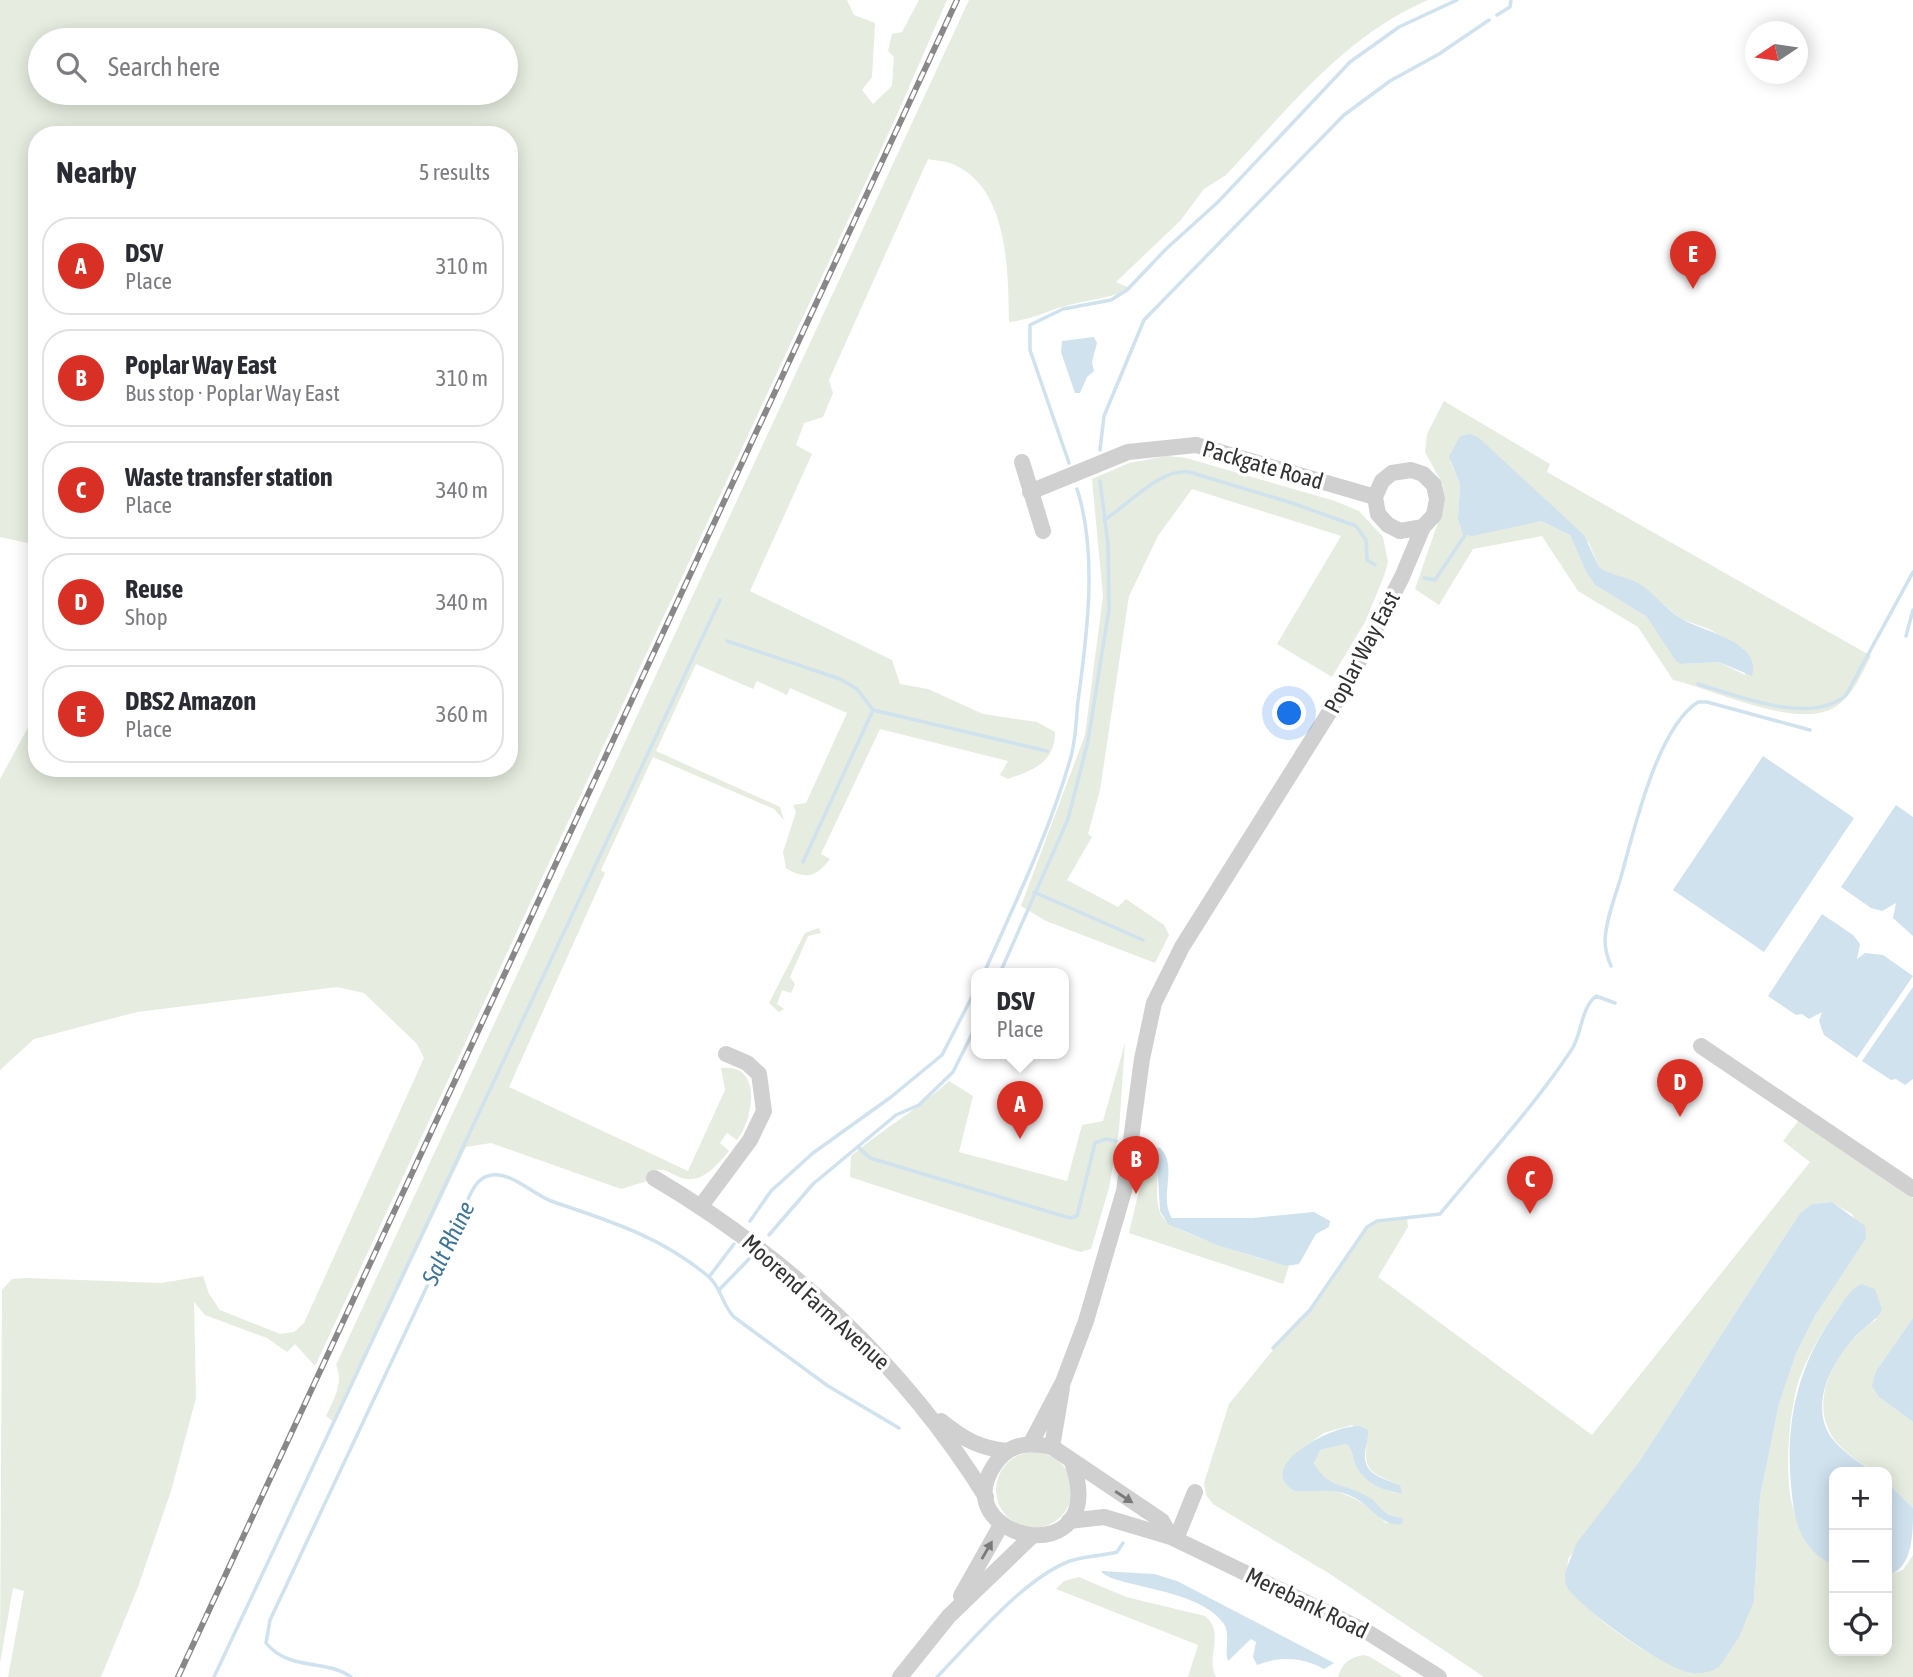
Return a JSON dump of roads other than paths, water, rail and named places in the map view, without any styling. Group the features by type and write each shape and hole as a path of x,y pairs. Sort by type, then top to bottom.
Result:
{"street":[{"name":"Packgate Road","path":"1030,492 1128,452 1196,445 1375,497"},
{"path":"1022,462 1043,531"},
{"name":"Poplar Way East","path":"1031,1443 1063,1382 1086,1321 1124,1191 1142,1059 1154,1003 1182,947 1347,684 1402,577 1423,527 1434,515 1437,499 1434,485 1423,474 1411,470 1392,472 1382,481 1375,497"},
{"path":"1375,497 1378,513 1388,525 1400,531 1423,527"},
{"name":"Poplar Way East","path":"1400,531 1402,577"},
{"path":"1701,1046 1913,1189"},
{"path":"701,1206 751,1140 764,1111 759,1074 747,1063 726,1054"},
{"name":"Moorend Farm Avenue","path":"654,1178 701,1206 757,1247 859,1335 923,1406 986,1497"},
{"name":"Poplar Way East","path":"1052,1447 1063,1382"},
{"name":"Moorend Farm Avenue","path":"923,1406 960,1437 981,1448 1007,1451"},
{"path":"1031,1443 1052,1447 1072,1462 1079,1484 1078,1504 1069,1521 1057,1531 1031,1537 1015,1534 1001,1525 991,1512 986,1497 990,1470 1007,1451 1031,1443"},
{"name":"Merebank Road","path":"1072,1462 1163,1521 1173,1538"},
{"path":"1173,1538 1195,1492"},
{"name":"Merebank Road","path":"1069,1521 1104,1517 1173,1538 1369,1633 1438,1677"},
{"path":"949,1616 1001,1525"},
{"path":"900,1677 949,1616 1031,1537"}],"water":[{"path":"1094,337 1097,343 1092,362 1094,371 1087,377 1080,393 1075,393 1061,352 1062,341"},
{"path":"1470,434 1478,437 1584,535 1599,567 1638,583 1680,618 1739,646 1748,654 1753,664 1752,676 1719,662 1681,664 1676,661 1647,617 1595,585 1586,572 1570,535 1541,521 1472,536 1463,534 1458,519 1460,484 1449,457 1460,436"},
{"path":"1763,756 1854,818 1764,952 1673,890"},
{"path":"1896,805 1913,817 1913,936 1893,918 1896,903 1882,911 1871,908 1841,887"},
{"path":"1822,914 1853,935 1860,944 1857,959 1865,953 1883,955 1913,976 1857,1058 1824,1035 1819,1021 1822,1012 1809,1019 1802,1014 1796,1015 1768,996"},
{"path":"1913,987 1913,1079 1905,1085 1896,1079 1891,1080 1862,1061"},
{"path":"1147,1148 1160,1148 1168,1164 1167,1201 1172,1218 1252,1218 1314,1212 1330,1221 1329,1227 1316,1234 1299,1264 1286,1266 1217,1245 1168,1224 1160,1211 1157,1161"},
{"path":"1832,1202 1865,1226 1866,1238 1815,1316 1796,1354 1779,1404 1760,1497 1754,1601 1739,1637 1719,1667 1692,1673 1645,1650 1588,1609 1566,1586 1565,1573 1576,1544 1639,1462 1800,1213 1812,1204"},
{"path":"1861,1284 1875,1289 1882,1310 1846,1347 1831,1371 1823,1397 1822,1411 1831,1437 1866,1467 1829,1467 1829,1563 1811,1549 1798,1525 1791,1485 1790,1439 1803,1373 1823,1332 1853,1290"},
{"path":"1913,1318 1913,1422 1879,1397 1872,1386 1876,1371"},
{"path":"1360,1426 1368,1430 1365,1453 1367,1466 1375,1475 1400,1485 1402,1493 1388,1491 1368,1481 1358,1470 1346,1444 1320,1450 1314,1463 1324,1477 1372,1499 1384,1512 1403,1518 1402,1524 1383,1520 1348,1495 1333,1491 1295,1491 1284,1482 1283,1471 1289,1460 1301,1449 1332,1432"},
{"path":"1892,1487 1913,1508 1910,1549 1907,1558 1892,1574"},
{"path":"1101,1571 1154,1574 1177,1581 1334,1663 1324,1669 1291,1659 1257,1665 1253,1657 1256,1642 1251,1639 1228,1661 1226,1628 1212,1612 1195,1602 1120,1581"}],"waterway":[{"path":"1069,463 1030,350 1030,325 1063,309 1111,300 1127,290 1166,249 1218,202 1350,62 1399,27 1457,0"},
{"path":"1497,15 1510,7 1511,0"},
{"path":"1100,450 1104,416 1144,320 1344,115 1390,81 1439,54 1489,20"},
{"path":"1104,520 1155,482 1166,476 1189,472 1292,503 1356,526 1366,540 1367,560 1375,565"},
{"path":"1002,968 1068,819 1088,741 1109,609 1108,544 1100,481"},
{"path":"986,968 1042,841 1074,745 1089,595 1087,540 1077,489"},
{"path":"1424,578 1435,580 1465,535"},
{"path":"1698,684 1774,706 1814,708 1831,704 1846,695 1913,572"},
{"path":"214,1677 720,600"},
{"path":"1906,636 1913,610"},
{"path":"727,641 840,679 857,689 873,710 1047,751"},
{"path":"1611,966 1605,940 1611,908 1649,782 1659,756 1683,715 1698,702 1707,702 1810,730"},
{"path":"803,862 873,710"},
{"path":"1034,892 1143,940"},
{"path":"1273,1348 1310,1310 1367,1227 1377,1221 1440,1214 1557,1071 1575,1043 1591,1001 1596,996 1615,1003"},
{"path":"750,1221 771,1191 813,1153 891,1097 942,1055 971,999"},
{"path":"769,1235 813,1184 896,1115 919,1105 953,1072 971,1036"},
{"path":"858,1147 870,1158 1070,1218 1077,1216 1095,1143 1106,1139 1116,1141"},
{"name":"Salt Rhine","path":"351,1677 341,1671 286,1658 275,1652 266,1643 270,1620 470,1195 477,1183 485,1177 496,1175 512,1179 544,1198 634,1231 672,1251 709,1277 734,1317 828,1386 899,1428"},
{"path":"709,1277 734,1244"},
{"path":"719,1290 749,1259"},
{"path":"937,1677 999,1612 1035,1581 1070,1561 1117,1552 1123,1543"}],"railway":[{"path":"178,1677 957,0"}],"place":[{"name":"DBS2 Amazon","path":"1693,289"},
{"name":"Reuse","path":"1680,1117"},
{"name":"DSV","path":"1020,1139"},
{"name":"Poplar Way East","path":"1136,1194"},
{"name":"Waste transfer station","path":"1530,1214"}]}
